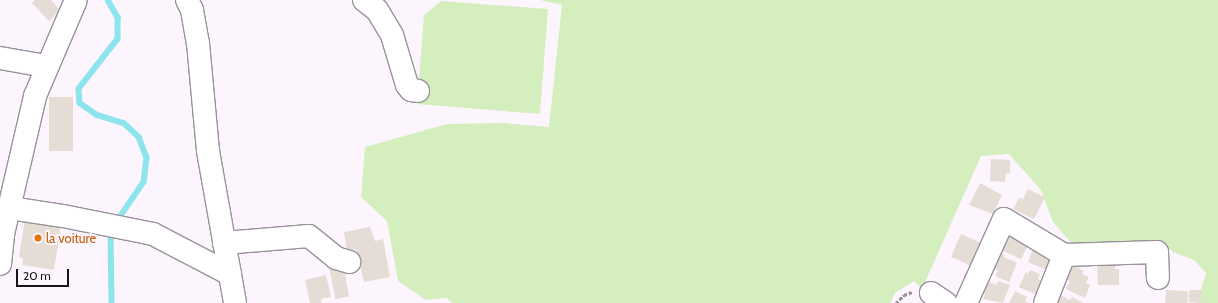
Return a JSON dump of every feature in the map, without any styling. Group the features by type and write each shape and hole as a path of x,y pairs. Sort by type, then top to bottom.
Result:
{"street":[{"path":"0,264 5,209 35,96 46,66 76,0"},
{"path":"187,0 192,10 198,43 202,104 235,303"},
{"path":"364,0 377,10 392,35 407,85 411,90 418,91"},
{"path":"0,58 46,66"},
{"path":"5,209 114,225 152,234 230,274"},
{"path":"966,303 1004,219 1064,255 1157,252 1158,278"},
{"path":"224,243 309,236 336,258 348,262"},
{"path":"1044,303 1064,255"}],"green space":[{"path":"540,0 1218,0 1218,303 1197,303 1206,273 1194,260 1173,252 1161,242 1073,245 1053,222 1041,190 1009,154 981,156 922,289 914,281 895,293 890,303 452,303 447,298 426,300 398,281 387,221 361,197 365,147 447,124 503,123 549,127 562,5"},
{"path":"441,1 548,9 540,114 417,104 424,15"}],"building":[{"path":"35,0 51,0 60,10 49,21 32,3"},
{"path":"49,97 73,97 73,151 49,151"},
{"path":"991,159 1010,160 1010,173 1006,173 1005,182 990,181"},
{"path":"980,183 1002,195 993,214 969,205"},
{"path":"1028,189 1045,197 1034,219 1013,209 1019,198 1023,199"},
{"path":"25,219 61,225 54,270 22,265 23,258 19,257"},
{"path":"370,227 375,241 383,239 390,277 364,282 356,249 347,251 344,232"},
{"path":"1009,232 1022,238 1021,242 1028,245 1021,259 1001,250"},
{"path":"961,234 981,243 971,266 951,257"},
{"path":"1034,246 1052,259 1047,270 1028,262"},
{"path":"1000,252 1005,255 1004,257 1017,263 1009,282 995,276 998,270 993,268"},
{"path":"1070,264 1084,271 1082,274 1089,277 1086,283 1090,285 1085,298 1066,289 1070,281 1064,278"},
{"path":"1115,264 1115,269 1119,269 1119,285 1098,285 1097,265"},
{"path":"343,265 349,296 335,299 329,268"},
{"path":"1030,270 1040,274 1038,279 1044,282 1037,295 1019,287 1026,272 1028,274"},
{"path":"326,275 331,297 321,299 322,303 310,303 305,280"},
{"path":"985,280 996,285 998,281 1010,285 1003,303 983,299 985,293 981,291"},
{"path":"1166,290 1188,291 1187,303 1165,303"},
{"path":"1189,290 1202,290 1201,303 1189,302"},
{"path":"1015,291 1027,297 1025,301 1029,303 1009,303"},
{"path":"1060,295 1070,300 1072,297 1084,303 1056,303"}],"waterway":[{"path":"108,0 118,17 118,39 79,89 80,103 97,115 124,123 139,137 147,158 144,182 117,222"},
{"path":"111,231 112,303"}],"place":[{"name":"la voiture","path":"38,238"}]}
